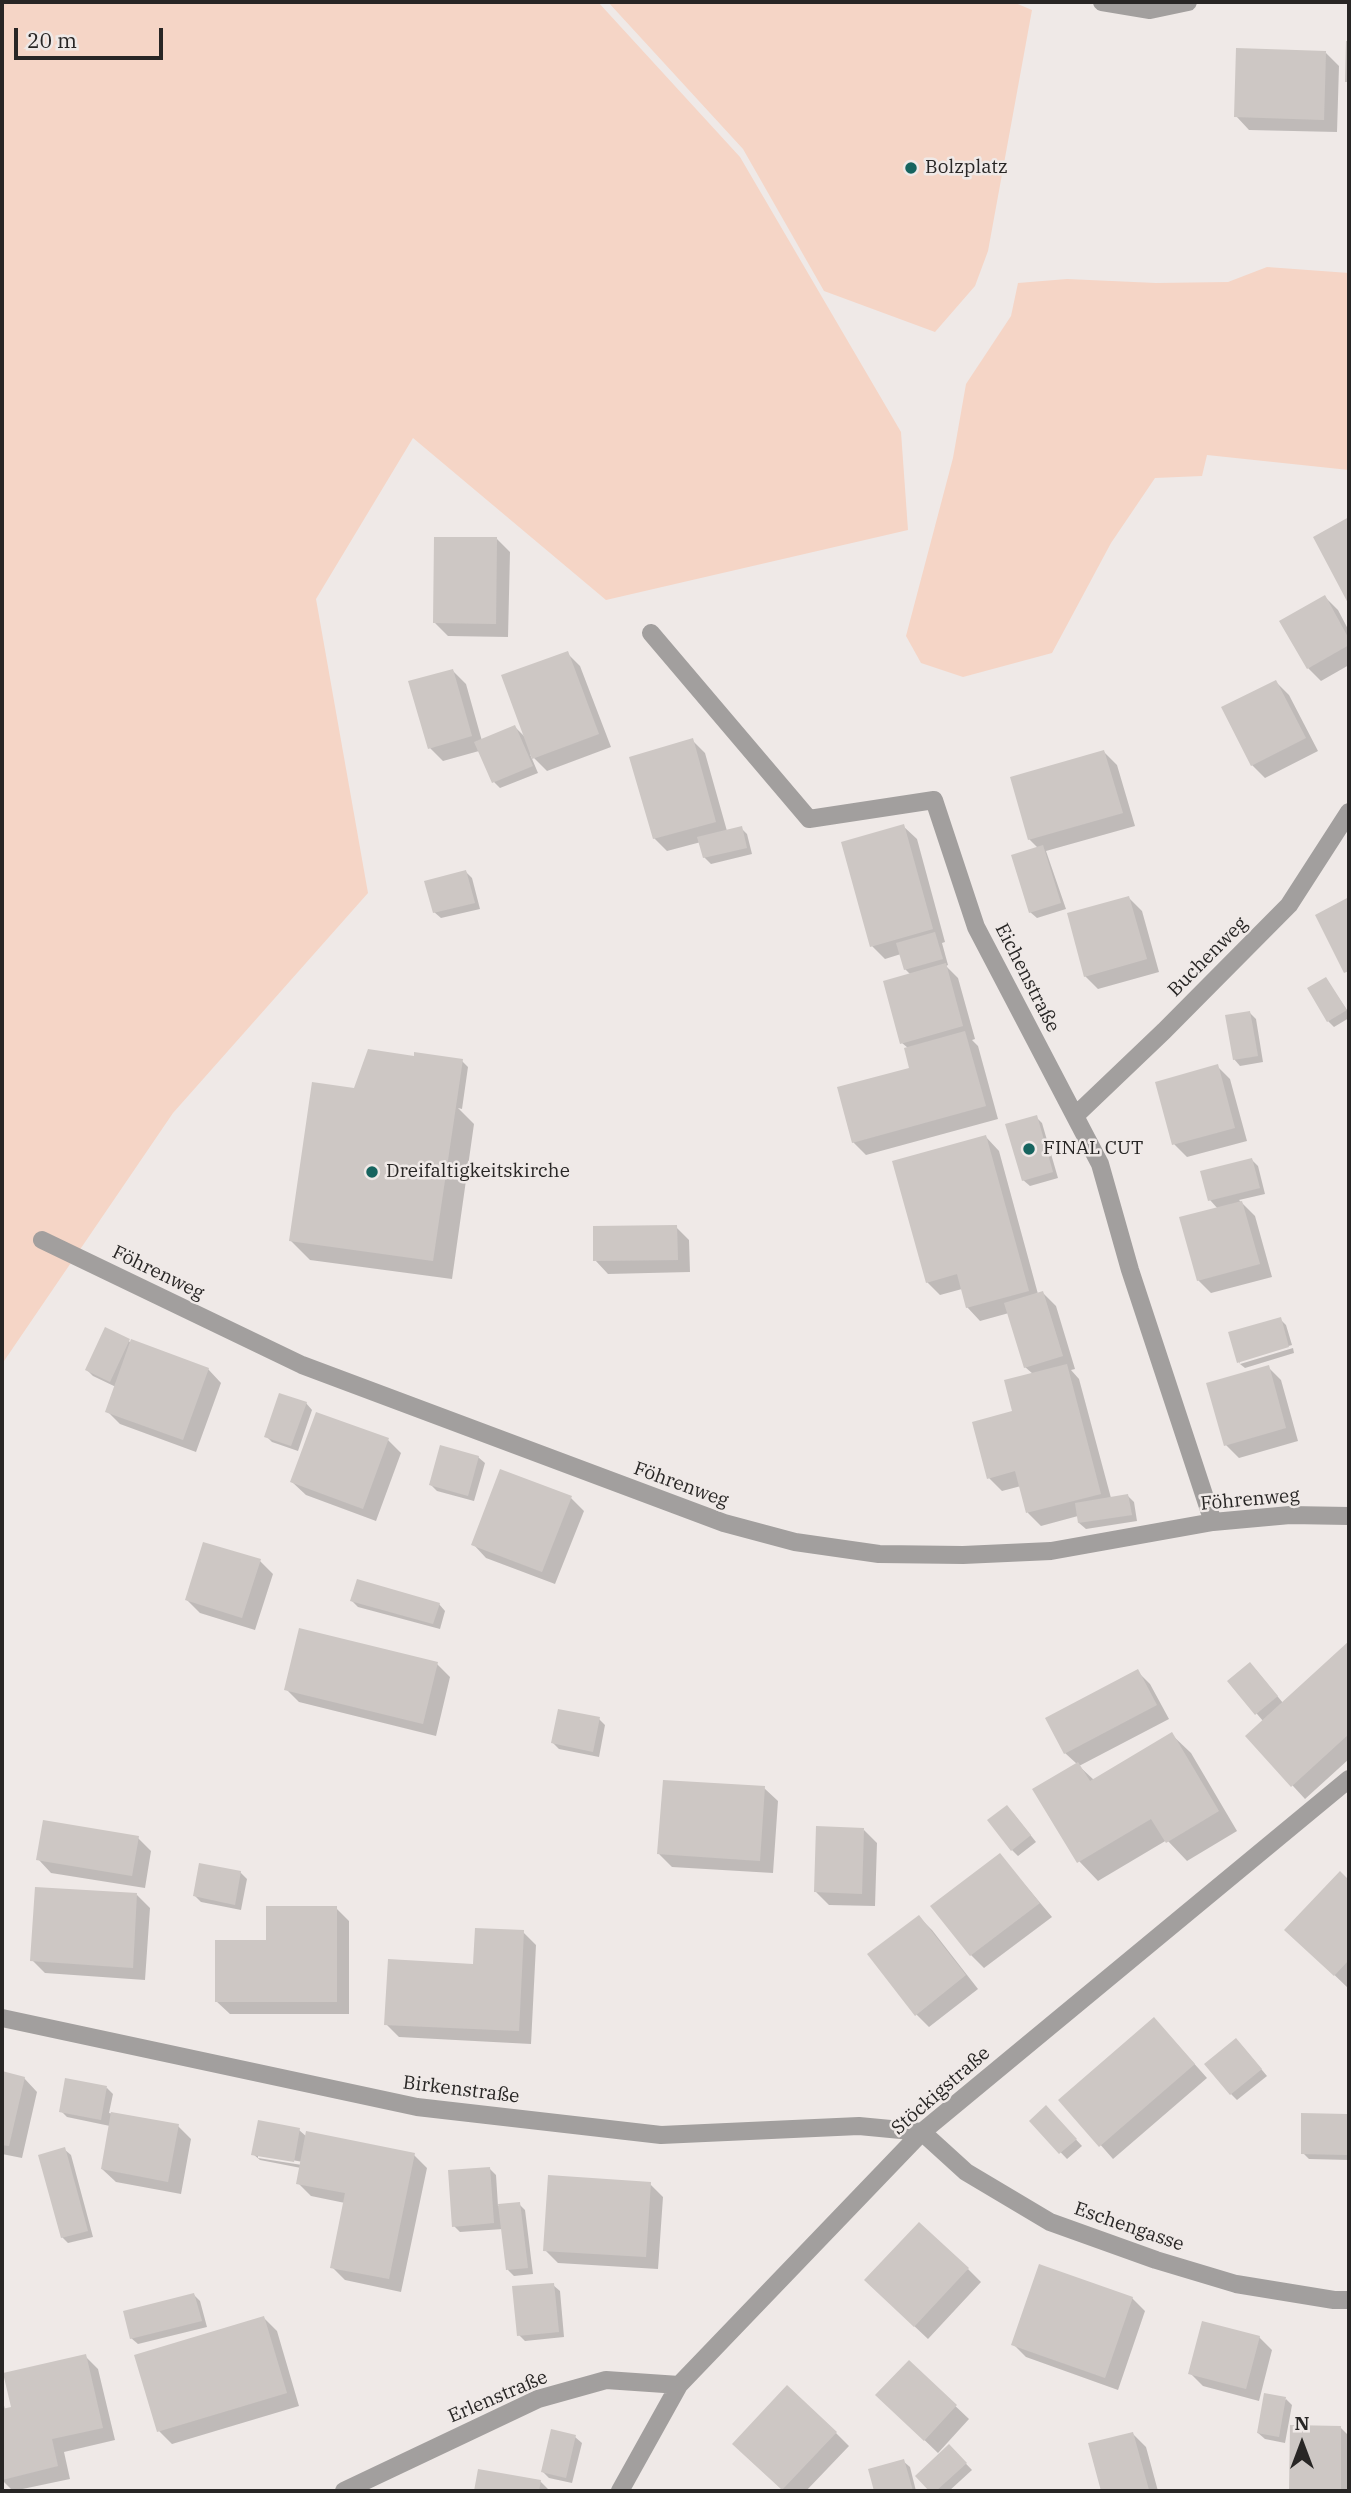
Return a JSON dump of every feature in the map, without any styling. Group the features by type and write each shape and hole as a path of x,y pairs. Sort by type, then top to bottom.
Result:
{"street":[{"path":"1102,2 1150,10 1188,2"},
{"name":"Eichenstraße","path":"650,633 810,819 934,800 976,927 1100,1164 1130,1270 1213,1522"},
{"name":"Buchenweg","path":"1076,1115 1289,905 1349,812"},
{"name":"Föhrenweg","path":"42,1240 302,1365 724,1523 795,1542 879,1554 963,1555 1051,1551 1213,1522 1290,1515 1349,1516"},
{"name":"Stöckigstraße","path":"621,2491 679,2385 922,2132 1349,1779"},
{"name":"Birkenstraße","path":"2,2018 417,2107 661,2135 859,2126 922,2132"},
{"name":"Eschengasse","path":"922,2132 966,2172 1049,2222 1156,2260 1236,2284 1334,2300 1349,2300"},
{"name":"Erlenstraße","path":"344,2491 538,2399 606,2380 679,2385"}],"shaded area":[{"path":"2,2 598,2 740,157 901,432 908,530 606,600 413,438 316,599 368,893 173,1113 2,1364"},
{"path":"608,2 1013,2 1032,10 988,251 975,286 935,332 824,291 743,149"},
{"path":"1267,267 1349,273 1349,470 1207,455 1202,476 1155,478 1111,543 1052,653 963,677 921,663 906,636 953,458 966,384 1011,316 1018,283 1067,279 1156,283 1228,282"}],"building":[{"path":"1346,41 1349,41 1349,82 1345,82"},
{"path":"1236,48 1326,51 1324,120 1234,117"},
{"path":"1349,517 1349,605 1313,537"},
{"path":"434,537 497,537 496,624 433,623"},
{"path":"1325,595 1349,639 1349,645 1307,669 1279,621"},
{"path":"568,651 599,734 532,759 501,675"},
{"path":"453,669 472,736 428,749 408,681"},
{"path":"1276,680 1306,738 1251,766 1221,707"},
{"path":"515,725 533,766 492,783 474,742"},
{"path":"693,738 716,822 653,839 629,757"},
{"path":"1104,750 1123,813 1028,840 1010,777"},
{"path":"904,824 933,929 870,947 841,842"},
{"path":"742,826 747,848 703,858 697,837"},
{"path":"1043,845 1061,903 1029,913 1011,855"},
{"path":"466,870 475,903 433,913 424,881"},
{"path":"1129,896 1147,959 1084,977 1067,913"},
{"path":"1349,897 1349,971 1344,973 1315,915"},
{"path":"935,932 943,959 904,970 896,943"},
{"path":"946,963 963,1026 900,1044 883,981"},
{"path":"1326,977 1347,1010 1327,1022 1307,988"},
{"path":"1250,1011 1258,1056 1233,1060 1225,1015"},
{"path":"965,1031 986,1106 852,1143 837,1087 909,1068 904,1048"},
{"name":"Dreifaltigkeitskirche","path":"368,1049 414,1056 414,1052 463,1059 433,1261 289,1241 312,1082 354,1088"},
{"path":"1218,1064 1235,1128 1172,1145 1155,1082"},
{"path":"1037,1115 1053,1172 1022,1181 1005,1124"},
{"path":"986,1135 1029,1291 966,1308 957,1274 926,1283 892,1161"},
{"path":"1252,1158 1260,1188 1208,1201 1200,1171"},
{"path":"1242,1201 1260,1264 1197,1281 1179,1217"},
{"path":"677,1225 678,1260 593,1261 593,1226"},
{"path":"1043,1291 1063,1356 1024,1368 1004,1303"},
{"path":"1281,1317 1289,1347 1237,1363 1228,1332"},
{"path":"105,1327 130,1339 110,1382 85,1370"},
{"path":"131,1339 209,1368 183,1440 105,1412"},
{"path":"1067,1364 1101,1494 1026,1513 1015,1471 987,1479 972,1422 1012,1411 1004,1380"},
{"path":"1269,1365 1286,1428 1224,1446 1206,1383"},
{"path":"279,1393 307,1402 291,1446 264,1437"},
{"path":"316,1412 389,1438 363,1509 290,1482"},
{"path":"440,1445 479,1456 468,1496 429,1485"},
{"path":"500,1469 572,1496 542,1572 471,1545"},
{"path":"1128,1494 1132,1515 1078,1523 1075,1503"},
{"path":"203,1542 261,1559 242,1618 185,1600"},
{"path":"357,1579 440,1603 433,1624 350,1601"},
{"path":"299,1628 438,1662 423,1724 284,1690"},
{"path":"1349,1641 1349,1734 1291,1787 1245,1736"},
{"path":"1250,1662 1278,1696 1255,1715 1227,1681"},
{"path":"1138,1669 1157,1705 1064,1754 1045,1718"},
{"path":"558,1709 600,1717 593,1752 551,1743"},
{"path":"1172,1732 1219,1811 1166,1843 1151,1819 1077,1863 1032,1789 1078,1762 1090,1781"},
{"path":"663,1780 765,1786 760,1861 657,1854"},
{"path":"1007,1805 1031,1835 1011,1851 987,1820"},
{"path":"43,1820 139,1836 132,1876 36,1860"},
{"path":"816,1826 864,1828 862,1894 814,1892"},
{"path":"1000,1853 1040,1903 970,1956 930,1906"},
{"path":"199,1863 241,1871 235,1905 193,1896"},
{"path":"1340,1871 1349,1880 1349,1960 1334,1976 1284,1930"},
{"path":"35,1887 137,1893 133,1968 30,1961"},
{"path":"266,1906 337,1906 337,2002 215,2002 215,1940 266,1940"},
{"path":"919,1915 966,1975 915,2016 867,1954"},
{"path":"475,1928 524,1930 519,2031 384,2025 388,1959 473,1964"},
{"path":"1154,2017 1195,2064 1099,2147 1058,2100"},
{"path":"1236,2038 1262,2069 1230,2095 1204,2064"},
{"path":"2,2071 25,2077 9,2146 2,2145"},
{"path":"65,2078 107,2086 101,2120 59,2112"},
{"path":"1046,2105 1077,2139 1059,2154 1029,2121"},
{"path":"111,2112 179,2124 168,2182 101,2169"},
{"path":"1301,2113 1347,2114 1347,2155 1301,2154"},
{"path":"258,2120 300,2128 294,2162 251,2155"},
{"path":"306,2131 415,2153 389,2279 330,2268 345,2193 296,2184"},
{"path":"65,2147 88,2231 61,2238 38,2155"},
{"path":"490,2167 494,2223 452,2227 448,2170"},
{"path":"548,2175 651,2182 646,2257 543,2251"},
{"path":"520,2202 528,2268 506,2270 498,2204"},
{"path":"919,2222 969,2268 914,2327 864,2280"},
{"path":"1039,2264 1133,2297 1105,2378 1011,2345"},
{"path":"554,2283 559,2332 517,2336 512,2286"},
{"path":"194,2293 202,2321 130,2339 123,2311"},
{"path":"264,2316 287,2393 157,2432 134,2355"},
{"path":"1202,2321 1260,2336 1246,2389 1188,2374"},
{"path":"86,2354 103,2428 52,2439 58,2466 2,2480 2,2409 11,2407 3,2373"},
{"path":"909,2360 957,2405 924,2441 875,2395"},
{"path":"787,2385 837,2432 782,2490 732,2444"},
{"path":"1264,2393 1286,2397 1279,2437 1257,2433"},
{"path":"1290,2425 1341,2426 1341,2491 1289,2491"},
{"path":"551,2429 576,2435 566,2478 541,2472"},
{"path":"1133,2432 1149,2490 1101,2491 1088,2443"},
{"path":"949,2444 967,2463 936,2491 929,2491 915,2476"},
{"path":"904,2459 913,2491 874,2491 868,2469"},
{"path":"478,2469 541,2480 539,2491 474,2491"}],"place":[{"name":"Bolzplatz","path":"911,168"},
{"name":"FINAL CUT","path":"1029,1149"},
{"name":"Dreifaltigkeitskirche","path":"372,1172"}]}
